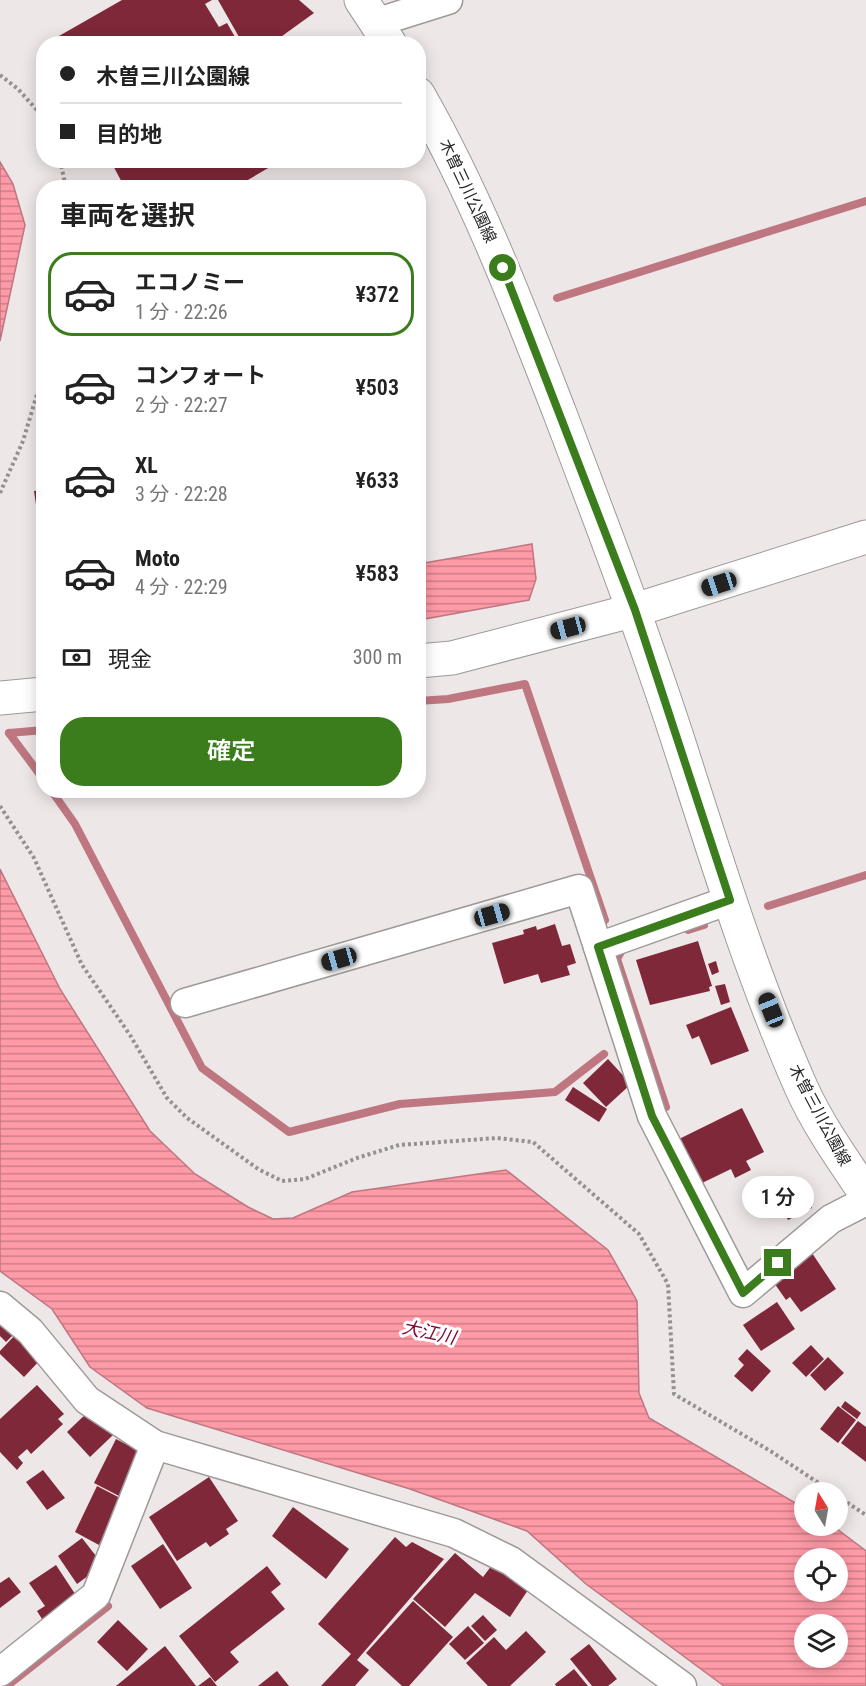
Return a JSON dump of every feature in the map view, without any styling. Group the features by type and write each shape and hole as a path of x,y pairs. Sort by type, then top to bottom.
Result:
{"main road":[{"name":"木曽三川公園線","path":"426,108 443,137 495,248 635,610 747,951 802,1089 839,1155 866,1194"},
{"path":"426,660 452,658 635,610 866,537"},
{"path":"0,698 36,695"}],"street":[{"path":"376,22 448,0"},
{"path":"185,1004 579,889 652,1116 743,1293 831,1219 866,1200"},
{"path":"598,947 730,900"},
{"path":"0,1306 30,1331 87,1400 155,1445 453,1533 511,1561 682,1686"},
{"path":"0,1672 96,1595 155,1445"}],"path":[{"path":"0,75 18,89 36,109"},
{"path":"0,493 23,441 36,398"},
{"path":"0,806 34,858 82,965 130,1035 167,1098 187,1118 258,1169 282,1180 304,1179 357,1158 399,1145 497,1138 533,1142 639,1234 668,1284 674,1394 816,1482"},
{"path":"848,1503 866,1515"}],"water":[{"path":"0,162 13,184 25,225 0,341"},
{"path":"532,544 536,579 529,600 426,619 426,563"},
{"name":"大江川","path":"0,869 60,989 150,1131 195,1174 248,1207 273,1219 293,1218 352,1192 506,1170 608,1250 637,1301 639,1393 649,1418 794,1502 794,1536 846,1536 866,1551 866,1686 724,1686 586,1584 527,1531 410,1489 147,1408 90,1367 52,1309 0,1271"}],"building":[{"path":"122,0 212,0 205,4 219,27 227,23 234,36 59,36"},
{"path":"218,0 299,0 314,13 282,36 238,36"},
{"path":"114,168 268,168 248,180 121,180"},
{"path":"555,924 562,946 570,944 576,963 567,966 570,975 541,983 538,974 504,984 492,943 524,934 523,930 536,926 537,930"},
{"path":"698,941 712,986 709,987 710,991 650,1005 636,960"},
{"path":"716,961 719,972 712,975 708,964"},
{"path":"725,984 730,1002 721,1005 715,986"},
{"path":"731,1007 749,1051 711,1065 699,1036 692,1039 686,1025"},
{"path":"608,1059 631,1084 606,1107 583,1083"},
{"path":"573,1087 607,1109 599,1122 565,1100"},
{"path":"742,1108 764,1152 746,1161 751,1170 735,1178 731,1169 700,1184 677,1140"},
{"path":"799,1183 812,1208 788,1220 775,1195"},
{"path":"810,1250 836,1289 801,1312 790,1297 786,1300 770,1277"},
{"path":"777,1302 795,1329 761,1351 743,1325"},
{"path":"0,1317 16,1332 6,1342 0,1336"},
{"path":"17,1333 43,1357 24,1377 0,1354 0,1351"},
{"path":"811,1345 824,1359 806,1377 792,1363"},
{"path":"747,1349 771,1371 752,1392 734,1376 744,1365 738,1359"},
{"path":"828,1357 844,1373 825,1391 810,1375"},
{"path":"37,1385 64,1414 58,1419 63,1424 31,1454 27,1449 18,1457 23,1463 17,1470 0,1452 0,1419"},
{"path":"845,1401 861,1413 857,1419 841,1407"},
{"path":"838,1406 856,1420 838,1443 820,1429"},
{"path":"90,1410 113,1435 90,1457 67,1432"},
{"path":"858,1421 866,1427 866,1462 841,1443"},
{"path":"116,1439 145,1454 123,1498 94,1483"},
{"path":"43,1470 65,1498 47,1510 26,1482"},
{"path":"209,1477 238,1521 226,1529 229,1534 210,1547 206,1542 177,1561 149,1517"},
{"path":"97,1486 122,1499 99,1545 75,1532"},
{"path":"293,1507 349,1549 326,1579 272,1536"},
{"path":"395,1537 406,1547 412,1542 444,1559 357,1660 369,1670 355,1686 321,1686 351,1654 318,1624"},
{"path":"82,1538 103,1565 77,1584 58,1556"},
{"path":"163,1544 192,1588 160,1609 131,1566"},
{"path":"455,1553 483,1577 492,1565 528,1590 510,1617 475,1593 445,1627 413,1599"},
{"path":"56,1565 81,1603 47,1627 37,1611 45,1606 29,1583"},
{"path":"267,1566 281,1584 271,1592 285,1609 230,1652 239,1662 215,1682 179,1636"},
{"path":"9,1577 21,1592 0,1608 0,1583"},
{"path":"413,1601 453,1637 409,1686 402,1686 366,1653"},
{"path":"483,1615 497,1630 485,1641 471,1626"},
{"path":"118,1620 148,1649 127,1671 97,1642"},
{"path":"468,1626 484,1643 465,1660 449,1644"},
{"path":"526,1631 546,1652 510,1686 488,1686 466,1663 494,1637 506,1650"},
{"path":"589,1644 617,1679 608,1686 592,1686 570,1659"},
{"path":"165,1646 196,1686 116,1686"},
{"path":"574,1669 588,1686 556,1686 555,1684"},
{"path":"277,1671 289,1686 258,1686"},
{"path":"210,1677 217,1686 198,1686"}],"waterway":[{"path":"557,298 866,201"},
{"path":"426,700 448,699 525,684 605,920"},
{"path":"9,733 36,731"},
{"path":"9,733 36,769"},
{"path":"57,798 75,824 202,1068 289,1132 400,1104 555,1092 604,1054"},
{"path":"768,906 866,875"},
{"path":"688,930 704,925"},
{"path":"626,948 622,950 617,959 666,1107"},
{"path":"7,1686 108,1606"}],"route":[{"path":"503,268 635,610 730,900 598,947 652,1116 743,1293 778,1263"}]}
